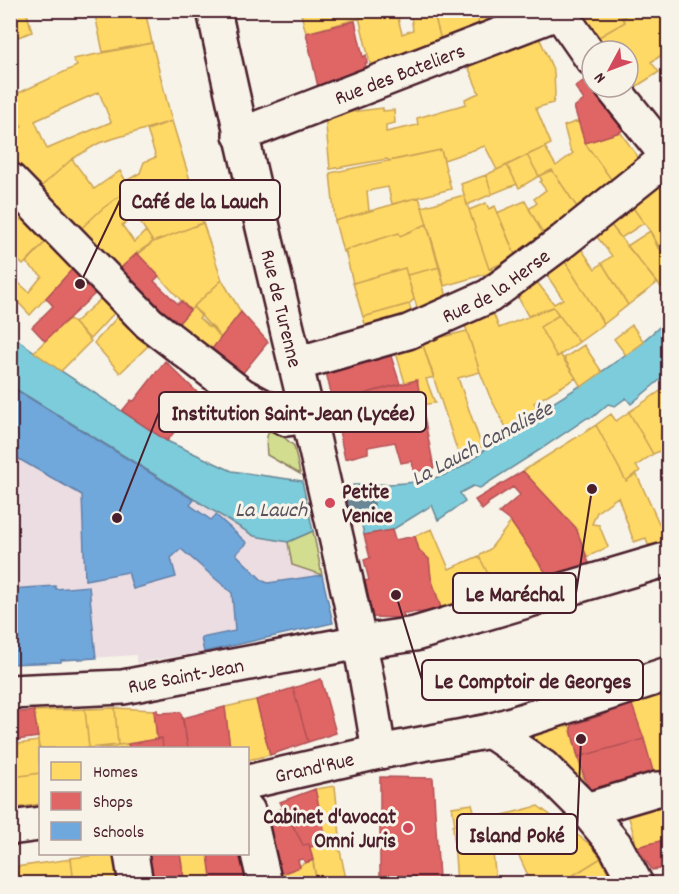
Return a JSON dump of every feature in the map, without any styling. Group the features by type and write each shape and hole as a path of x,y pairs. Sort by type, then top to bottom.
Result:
{"street":[{"name":"Rue de Turenne","path":"214,10 240,135 280,294 360,642 379,752"},
{"name":"Rue des Bateliers","path":"240,135 559,11"},
{"path":"559,11 580,42"},
{"name":"Rue de la Herse","path":"296,364 408,332 489,296 563,241 668,157 622,99"},
{"path":"10,180 148,323 242,395 312,432"},
{"name":"Rue Saint-Jean","path":"10,692 123,687 360,642 415,634 669,560"},
{"name":"Grand'Rue","path":"249,782 379,752 490,731 669,674"},
{"path":"490,731 543,768 586,810 615,845 636,884"},
{"path":"586,810 657,789 669,789"},
{"path":"249,816 265,884"},
{"path":"10,828 39,824"},
{"path":"131,855 136,884"}],"shaded area":[{"path":"10,386 254,536 288,542 292,565 322,575 333,623 204,652 136,663 136,655 11,664"}],"green space":[{"path":"272,427 294,446 300,474 267,455 267,436"},
{"path":"313,531 322,575 292,565 288,542"}],"water":[{"name":"La Lauch","path":"668,319 667,374 631,404 626,398 615,406 608,404 593,417 587,418 480,488 473,486 460,493 465,502 438,520 432,505 392,530 364,535 353,485 415,482 439,477 460,468 511,429 612,364"},
{"name":"La Lauch","path":"10,334 61,371 167,441 232,471 302,481 313,531 288,542 254,536 11,386"}],"building: Homes":[{"path":"10,10 26,10 32,32 10,40"},
{"path":"94,10 145,10 152,43 103,52"},
{"path":"300,10 375,10 375,14 306,33"},
{"path":"375,10 433,10 442,44 372,72 359,17 375,14","holes":["411,16 413,30 402,34 398,18"]},
{"path":"433,10 453,12 476,10 480,29 442,44"},
{"path":"476,10 524,10 480,29"},
{"path":"582,10 633,10 622,18 625,22 595,39 590,39 573,16"},
{"path":"633,10 668,10 668,51 651,62 659,72 640,84 640,39 595,39 625,22 622,18"},
{"path":"536,30 554,72 553,103 536,108 551,144 497,170 485,146 444,160 441,150 390,161 387,159 330,169 325,115 383,108 383,111 394,110 395,123 386,125 386,132 418,125 417,118 466,104 465,99 479,93 465,59"},
{"path":"152,43 172,121 99,143 72,159 35,192 10,165 10,135 22,126 10,110 10,97 77,66 73,59","holes":["99,92 111,122 47,149 35,121"]},
{"path":"10,110 22,126 10,135"},
{"path":"172,121 203,223 153,242 122,194 74,235 35,192 72,159 94,189 120,171 126,181 140,173 144,162 156,157 147,130"},
{"path":"578,121 585,143 616,186 581,213 552,170 539,176 527,155 545,147 556,166 573,153 564,126"},
{"path":"620,132 644,165 616,186 585,143"},
{"path":"441,150 451,189 392,204 388,187 367,191 369,211 335,221 330,173"},
{"path":"527,155 539,176 519,188 507,165"},
{"path":"507,165 517,184 492,194 486,175"},
{"path":"668,168 668,239 658,248 650,231 628,201"},
{"path":"552,170 581,213 547,241 529,209 537,203 534,199 546,190 539,176"},
{"path":"486,175 492,194 467,205 461,184"},
{"path":"122,194 135,217 122,225 134,242 146,231 153,242 112,276 74,235"},
{"path":"464,195 489,269 492,268 493,272 444,286 422,207"},
{"path":"419,197 427,224 400,236 399,233 343,252 335,221"},
{"path":"525,201 547,241 516,257 497,213"},
{"path":"628,201 644,223 621,238 607,220"},
{"path":"10,203 29,212 10,229"},
{"path":"486,203 489,209 495,206 516,257 489,269 469,210"},
{"path":"29,212 52,235 23,265 10,253 10,229"},
{"path":"607,220 657,283 628,305 602,263 612,256 594,233"},
{"path":"203,223 222,280 190,310 137,253 153,242"},
{"path":"427,224 440,267 407,275 405,268 353,283 345,250 399,233 400,236"},
{"path":"650,231 668,262 668,286 667,284 661,287 627,246"},
{"path":"52,235 78,263 30,315 16,300 10,306 10,281 13,278 29,292 42,276 26,263"},
{"path":"580,247 595,269 602,263 628,305 604,324 564,260"},
{"path":"564,260 604,324 579,342 553,307 528,316 517,295 537,282 554,304 563,299 546,274"},
{"path":"440,267 449,307 419,314 407,275"},
{"path":"405,268 414,299 409,304 363,317 353,283"},
{"path":"222,280 241,312 221,338 193,307"},
{"path":"104,296 117,310 90,339 74,323"},
{"path":"409,304 415,321 366,327 363,317"},
{"path":"193,307 202,315 199,318 209,327 211,325 221,338 208,354 172,331"},
{"path":"553,307 559,315 540,327 557,357 560,354 576,378 534,403 540,412 508,431 490,397 465,325 485,314 494,315 499,328"},
{"path":"120,314 149,345 120,373 94,343"},
{"path":"559,315 579,342 557,357 540,327"},
{"path":"70,319 91,341 61,371 34,352"},
{"path":"632,325 644,342 626,355 614,339"},
{"path":"467,331 480,372 458,378 482,447 459,456 422,342"},
{"path":"422,342 434,377 426,379 435,403 421,405 417,380 405,383 395,349"},
{"path":"584,345 602,372 581,387 564,358"},
{"path":"668,386 668,447 653,454 629,412"},
{"path":"629,412 653,454 636,466 640,471 626,481 596,425 611,414 616,421"},
{"path":"596,425 626,481 636,473 668,543 648,545 646,538 634,542 618,497 597,512 592,524 599,525 608,547 587,557 576,528 523,471"},
{"path":"668,520 668,544 661,523"},
{"path":"511,522 553,583 499,596 479,556 490,549"},
{"path":"432,529 449,569 479,556 500,598 442,611 431,578 429,559 419,550 415,536"},
{"path":"668,692 668,725 661,694"},
{"path":"661,694 668,725 668,778 655,778 632,705"},
{"path":"256,700 270,755 249,760 249,747 230,747 225,707"},
{"path":"115,708 154,710 157,740 118,745"},
{"path":"115,708 118,745 89,747 85,709"},
{"path":"85,709 89,747 39,747 34,711"},
{"path":"567,715 587,793 540,760 528,727"},
{"path":"38,741 39,773 13,777 15,784 10,785 10,745"},
{"path":"128,744 129,747 105,747"},
{"path":"39,773 39,804 10,809 10,785 15,784 13,777"},
{"path":"335,786 340,836 337,836 347,884 317,884 310,847 327,843 315,789"},
{"path":"668,801 668,839 637,847 627,810"},
{"path":"472,804 477,821 479,820 491,837 496,880 457,884 453,825 455,825 452,807"},
{"path":"538,806 591,845 601,858 559,884 532,884 512,841 519,839 503,815"},
{"path":"117,855 122,884 74,884 71,858"},
{"path":"180,855 208,855 212,884 185,884"},
{"path":"601,858 613,884 559,884"},
{"path":"71,859 74,884 19,884 16,867"},
{"path":"313,860 317,884 277,884 275,876"},
{"path":"10,867 16,867 19,884 10,884"},
{"path":"496,880 497,884 474,884 474,883"}],"building: Shops":[{"path":"355,21 363,57 366,55 368,75 321,89 318,87 306,33"},
{"path":"580,83 580,94 575,87"},
{"path":"607,99 628,126 620,132 585,143 574,107 584,100"},
{"path":"137,253 159,276 154,281 178,304 181,301 190,310 172,331 112,276"},
{"path":"78,263 100,289 45,341 32,327 53,306 46,298"},
{"path":"241,312 268,342 242,374 208,354"},
{"path":"389,350 400,384 333,402 326,372"},
{"path":"165,361 202,397 167,441 122,411 131,400 134,401"},
{"path":"417,380 434,468 414,472 412,461 401,463 395,442 368,447 368,453 345,459 333,402"},
{"path":"523,471 576,528 592,571 553,583 511,522 499,513 520,495 513,487 488,503 482,510 475,500"},
{"path":"392,530 395,540 415,536 419,550 429,559 431,578 442,611 403,613 404,618 372,617 364,581 369,580 364,560 370,558 364,535"},
{"path":"321,679 336,733 308,742 293,688"},
{"path":"293,688 308,742 270,755 256,700"},
{"path":"632,705 644,739 578,757 572,725"},
{"path":"225,707 230,747 188,747 183,718"},
{"path":"154,710 158,713 181,712 188,747 163,747 162,738 157,740"},
{"path":"34,711 38,737 10,741 10,713"},
{"path":"162,738 163,747 129,747 128,744"},
{"path":"644,739 655,778 592,794 589,791 578,757"},
{"name":"Cabinet d'avocat Omni Juris","path":"380,777 433,778 439,878 444,877 444,880 448,880 448,884 380,884"},
{"path":"315,789 327,843 310,847 309,844 303,845 280,802"},
{"path":"284,808 303,845 309,844 313,860 305,863 303,859 298,860 300,867 275,876 263,816"},
{"path":"668,839 668,868 652,870 637,847"},
{"path":"144,855 180,855 185,884 148,884"},
{"path":"208,855 248,855 254,884 212,884"}],"building: Schools":[{"path":"10,386 194,500 190,505 211,520 216,515 247,543 236,554 263,581 268,583 322,575 333,623 204,652 201,638 235,631 232,593 181,549 171,558 176,577 133,589 128,572 85,580 82,495 10,454"},
{"path":"55,586 56,589 89,586 96,658 10,664 10,589"}],"waterway":[{"name":"La Lauch Canalisée","path":"295,508 370,504"}],"place":[{"name":"Café de la Lauch","path":"80,284"},
{"name":"Le Maréchal","path":"592,489"},
{"name":"Petite Venice","path":"330,503"},
{"name":"Institution Saint-Jean (Lycée)","path":"117,518"},
{"name":"Le Comptoir de Georges","path":"396,595"},
{"name":"Island Poké","path":"581,739"},
{"name":"Cabinet d'avocat Omni Juris","path":"408,828"}]}
